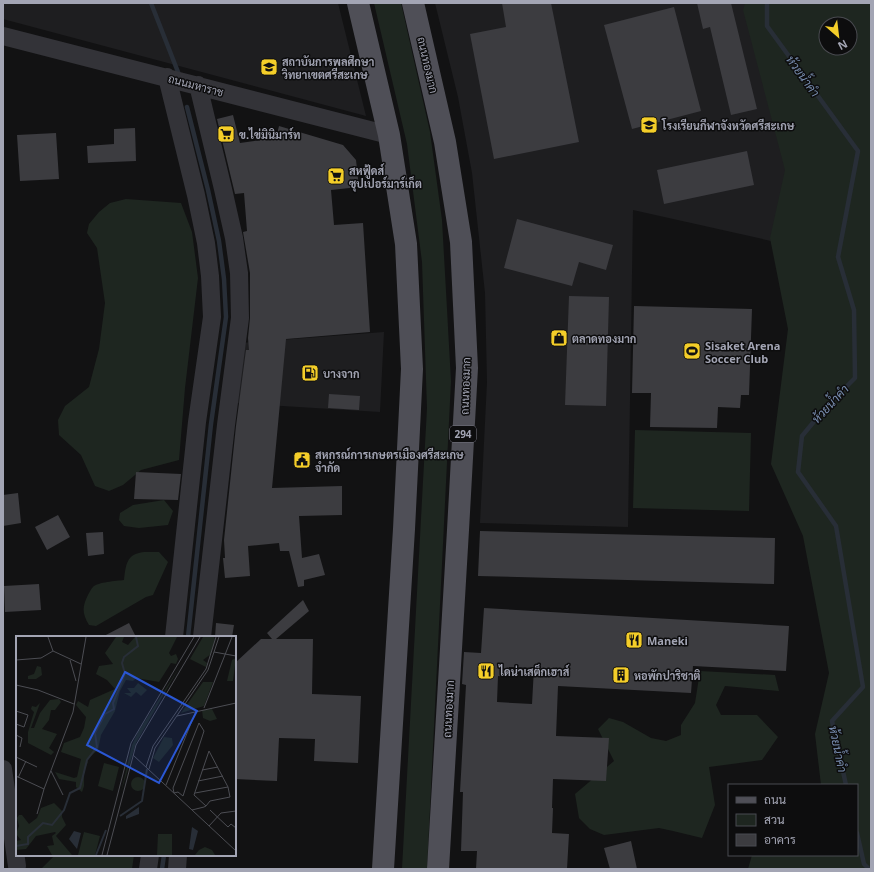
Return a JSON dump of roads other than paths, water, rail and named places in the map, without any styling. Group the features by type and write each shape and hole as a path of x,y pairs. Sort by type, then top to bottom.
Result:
{"main road":[{"path":"358,3 389,135 406,244 412,369 383,869"},
{"name":"ถนนทองมาก","path":"413,3 445,142 461,242 467,368 438,869"}],"street":[{"name":"ถนนมหาราช","path":"3,36 389,135"},
{"path":"167,78 196,195 206,243 210,276 212,317 198,422 174,636"},
{"path":"198,86 234,238 239,273 240,318 226,425 202,636"},
{"path":"3,769 16,841"},
{"path":"148,869 150,856"},
{"path":"177,869 178,856"}],"waterway":[{"path":"151,3 178,72"},
{"name":"ห้วยน้ำคำ","path":"767,3 767,26 858,151 838,257 854,310 855,378 826,407 802,436 798,472 836,526 863,687 832,721 846,784"},
{"path":"187,107 219,241 224,279 226,317 211,424 188,636"},
{"name":"ห้วยน้ำคำ","path":"858,837 864,864 869,869"},
{"path":"162,869 164,856"}],"place":[{"name":"สถาบันการพลศึกษา วิทยาเขตศรีสะเกษ","path":"269,67"},
{"name":"โรงเรียนกีฬาจังหวัดศรีสะเกษ","path":"649,125"},
{"name":"ข.ไข่มินิมาร์ท","path":"226,134"},
{"name":"สหฟู้ดส์ ซุปเปอร์มาร์เก็ต","path":"336,176"},
{"name":"ตลาดทองมาก","path":"559,338"},
{"name":"Sisaket Arena Soccer Club","path":"692,351"},
{"name":"บางจาก","path":"310,373"},
{"name":"สหกรณ์การเกษตรเมืองศรีสะเกษ จำกัด","path":"302,460"},
{"name":"Maneki","path":"634,640"},
{"name":"ไดน่าเสต็กเฮาส์","path":"486,671"},
{"name":"หอพักปาริชาติ","path":"621,675"}]}
